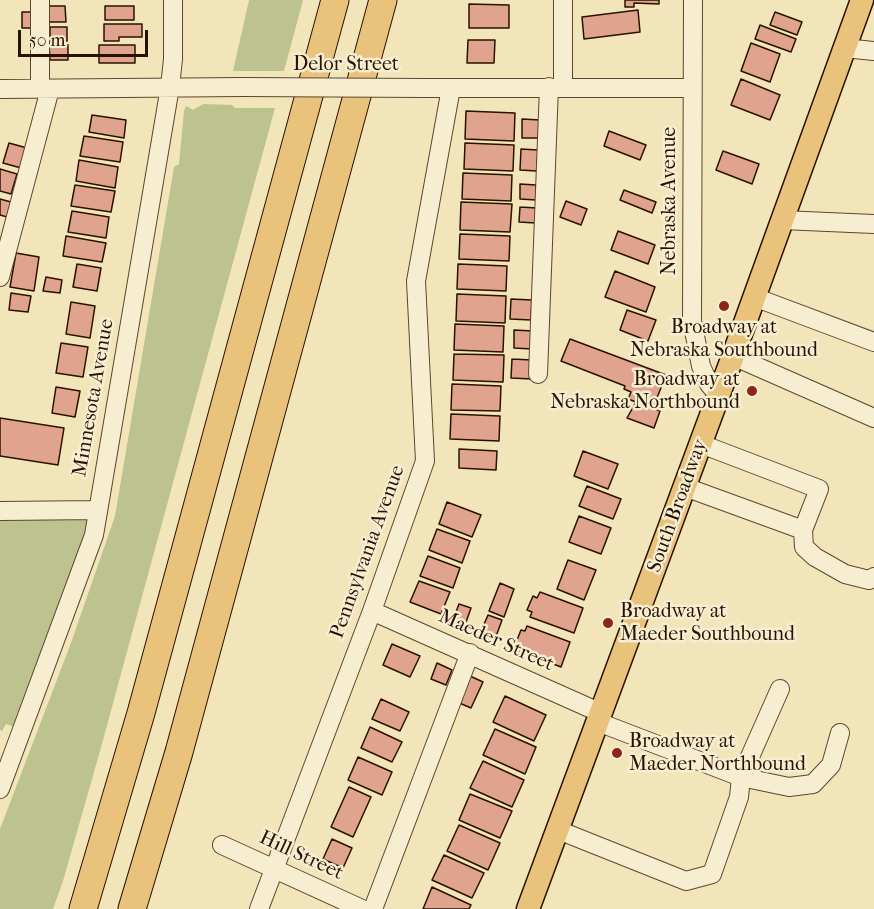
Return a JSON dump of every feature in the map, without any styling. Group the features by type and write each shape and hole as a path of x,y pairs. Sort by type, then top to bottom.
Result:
{"highway":[{"path":"83,909 138,725 335,0"},
{"path":"132,909 182,741 383,0"}],"main road":[{"name":"South Broadway","path":"528,909 719,396 862,0"}],"street":[{"path":"0,277 45,89 40,0"},
{"name":"Minnesota Avenue","path":"0,789 7,747 94,535 170,87 173,59 173,0"},
{"path":"538,374 563,0"},
{"name":"Nebraska Avenue","path":"693,0 692,321 701,366 709,384 719,396"},
{"path":"846,46 874,51"},
{"name":"Pennsylvania Avenue","path":"259,909 372,611 425,461 416,281 451,88"},
{"name":"Delor Street","path":"0,89 692,88"},
{"path":"782,220 874,224"},
{"path":"754,297 874,342"},
{"path":"733,356 874,418"},
{"path":"701,444 819,489 803,530 804,547 815,557 845,574 869,580 874,577"},
{"path":"685,488 803,530"},
{"path":"0,511 98,510"},
{"name":"Maeder Street","path":"372,611 470,653 600,718 741,777 789,787 813,784 831,765 840,734"},
{"path":"373,909 470,653"},
{"path":"558,830 686,881 712,874 739,797 741,777 780,689"},
{"name":"Hill Street","path":"222,845 362,909"}],"green space":[{"path":"249,0 303,0 284,71 233,71"},
{"path":"203,104 232,105 235,108 275,108 63,881 53,909 0,909 0,829 71,643 115,516 174,167 179,164 184,111 186,106 193,110"},
{"path":"83,516 90,520 14,727 6,724 2,731 0,730 0,521"}],"building":[{"path":"625,0 659,0 659,4 634,3 634,7 625,7"},
{"path":"469,4 509,5 509,28 469,28"},
{"path":"48,6 65,6 66,22 48,22"},
{"path":"105,6 134,6 134,20 105,20"},
{"path":"638,10 640,32 584,39 582,17"},
{"path":"22,12 32,12 32,28 22,28"},
{"path":"775,12 802,22 797,35 770,25"},
{"path":"104,24 142,24 142,37 119,37 119,41 104,41"},
{"path":"760,25 796,39 791,52 755,39"},
{"path":"50,27 67,27 67,41 50,41"},
{"path":"468,40 495,40 494,63 467,63"},
{"path":"751,43 780,54 770,82 741,71"},
{"path":"49,45 68,45 68,60 50,60"},
{"path":"99,45 135,45 135,63 99,63"},
{"path":"741,79 780,95 770,120 731,105"},
{"path":"466,111 515,113 514,141 465,139"},
{"path":"92,115 126,120 124,138 89,132"},
{"path":"522,119 540,120 540,138 522,138"},
{"path":"609,131 646,145 640,160 604,146"},
{"path":"84,136 123,142 120,162 80,156"},
{"path":"9,143 27,148 21,168 3,163"},
{"path":"465,143 514,145 513,171 464,169"},
{"path":"521,149 538,150 537,171 520,170"},
{"path":"723,151 759,164 752,184 716,170"},
{"path":"79,160 118,167 115,188 76,181"},
{"path":"0,169 17,174 11,194 0,191"},
{"path":"463,173 512,175 511,201 462,199"},
{"path":"520,184 536,185 536,200 520,199"},
{"path":"75,185 115,191 111,212 71,206"},
{"path":"624,190 656,202 652,213 620,200"},
{"path":"0,199 11,202 7,217 0,215"},
{"path":"566,201 587,209 581,225 560,217"},
{"path":"461,202 512,204 510,232 460,230"},
{"path":"520,207 537,208 536,223 519,222"},
{"path":"72,211 109,217 106,238 68,232"},
{"path":"618,231 655,245 648,264 611,250"},
{"path":"460,234 510,236 509,261 459,259"},
{"path":"66,236 106,243 102,262 63,256"},
{"path":"16,253 39,257 34,291 10,287"},
{"path":"77,264 101,268 97,291 73,287"},
{"path":"458,264 507,266 506,291 457,289"},
{"path":"615,271 655,287 646,312 605,297"},
{"path":"46,277 62,280 60,293 43,291"},
{"path":"11,293 31,296 28,312 9,310"},
{"path":"457,294 506,296 505,323 456,321"},
{"path":"511,299 532,300 531,320 510,319"},
{"path":"71,302 95,306 90,338 66,334"},
{"path":"627,310 656,320 648,341 620,330"},
{"path":"455,324 504,326 503,352 454,350"},
{"path":"514,330 533,331 532,349 514,348"},
{"path":"570,339 666,375 653,408 660,411 654,428 627,418 636,402 628,399 631,392 624,389 625,386 561,361"},
{"path":"61,343 88,347 83,377 56,373"},
{"path":"454,354 504,355 503,382 453,380"},
{"path":"512,359 532,360 532,379 511,378"},
{"path":"452,384 501,386 500,411 451,410"},
{"path":"56,387 80,391 75,417 52,413"},
{"path":"451,414 500,416 499,441 450,439"},
{"path":"0,418 64,428 58,465 0,456"},
{"path":"459,449 497,451 496,470 459,468"},
{"path":"583,451 618,464 608,489 574,476"},
{"path":"587,486 621,499 613,519 579,506"},
{"path":"447,502 481,515 472,537 439,524"},
{"path":"579,516 611,528 601,554 569,542"},
{"path":"437,529 470,541 462,563 429,550"},
{"path":"428,556 460,568 453,588 420,576"},
{"path":"568,560 596,570 584,600 557,589"},
{"path":"419,581 450,592 441,614 410,602"},
{"path":"500,583 514,589 504,617 489,611"},
{"path":"540,592 583,608 574,633 530,617 532,612 527,610 533,596 537,598"},
{"path":"459,604 471,608 465,625 453,620"},
{"path":"488,615 502,620 494,642 479,636"},
{"path":"527,626 570,642 561,667 517,650 519,646 515,645 521,630 525,631"},
{"path":"392,644 420,656 410,677 383,665"},
{"path":"437,663 452,670 446,685 431,679"},
{"path":"470,676 483,682 471,708 457,702"},
{"path":"505,696 546,715 534,741 493,722"},
{"path":"381,699 409,712 400,731 372,719"},
{"path":"370,727 402,742 392,762 361,748"},
{"path":"495,729 536,747 525,774 483,755"},
{"path":"358,757 392,772 382,795 348,780"},
{"path":"483,761 524,780 512,807 470,788"},
{"path":"349,787 371,797 353,837 331,827"},
{"path":"470,794 512,811 500,838 459,820"},
{"path":"459,825 500,843 488,870 447,851"},
{"path":"332,839 352,848 343,868 323,859"},
{"path":"444,855 484,873 472,898 432,880"},
{"path":"432,887 471,905 469,909 423,909"}],"place":[{"name":"Broadway at Nebraska Southbound","path":"724,306"},
{"name":"Broadway at Nebraska Northbound","path":"752,391"},
{"name":"Broadway at Maeder Southbound","path":"608,623"},
{"name":"Broadway at Maeder Northbound","path":"617,753"}]}
